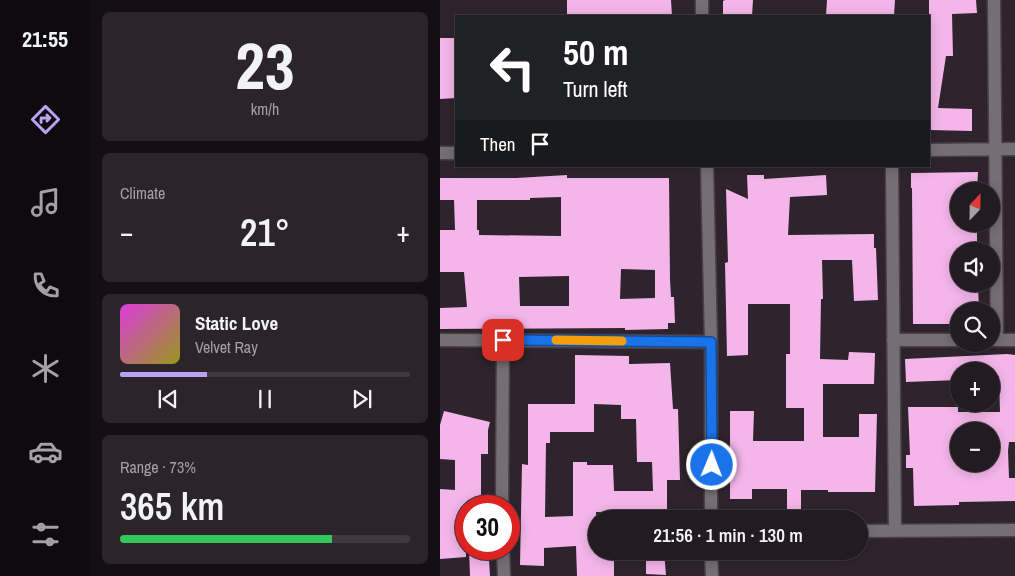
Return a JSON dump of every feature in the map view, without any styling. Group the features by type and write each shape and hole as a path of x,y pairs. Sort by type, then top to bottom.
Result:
{"street":[{"path":"702,0 702,15"},
{"path":"994,0 994,302"},
{"path":"930,150 1015,149"},
{"path":"440,153 455,152"},
{"path":"707,167 711,342 711,510"},
{"path":"892,167 895,531"},
{"path":"440,340 711,342"},
{"path":"502,495 503,340"},
{"path":"893,340 950,340"},
{"path":"1000,340 1015,340"},
{"path":"868,531 1015,530"},
{"path":"503,560 504,576"},
{"path":"712,560 712,576"}],"building":[{"path":"567,0 671,0 672,15 567,15"},
{"path":"753,0 752,15 723,15 723,1"},
{"path":"827,0 895,0 894,15 826,15"},
{"path":"929,0 976,0 977,13 952,14 953,56 946,56 938,108 972,109 972,131 930,130"},
{"path":"440,38 455,38 455,98 440,99"},
{"path":"978,172 977,182 950,182 950,232 977,232 977,242 950,242 950,292 978,292 979,302 950,302 950,324 913,324 911,173"},
{"path":"567,175 567,178 669,178 670,280 671,297 674,297 675,323 668,323 668,329 440,329 440,308 467,307 464,272 440,272 440,230 455,230 454,200 440,200 440,178 516,178","holes":["561,197 561,236 479,235 479,230 477,230 477,200 530,200 530,198","621,269 655,270 655,298 620,299","569,276 569,306 520,306 519,277"]},
{"path":"747,175 764,175 764,179 826,175 827,195 790,197 788,235 874,234 878,300 854,301 852,260 822,260 823,299 821,299 820,359 848,360 849,352 875,353 874,384 823,384 823,437 859,437 859,414 877,414 875,492 801,490 801,509 787,509 787,489 752,489 752,499 730,499 730,411 754,411 753,441 804,441 804,408 786,408 786,354 790,354 790,304 748,304 748,355 727,356 725,263 728,262 726,189 748,199"},
{"path":"575,355 629,356 629,364 670,363 673,409 678,409 680,480 667,480 667,510 588,510 588,560 614,560 614,576 577,576 576,546 544,548 544,566 520,565 522,464 528,465 528,404 575,404","holes":["594,404 621,405 621,419 636,419 637,462 652,462 653,491 614,491 613,465 587,465 587,462 573,462 573,516 545,517 546,443 550,443 550,432 594,432"]},
{"path":"1015,355 1015,442 1009,442 1008,451 1009,478 1015,478 1015,501 959,502 959,505 914,506 913,468 906,468 906,455 910,455 908,407 950,407 950,412 1000,412 1000,362 950,362 950,380 906,382 905,359"},
{"path":"444,411 490,422 488,454 481,454 481,495 455,495 455,558 440,559 440,489 455,490 455,460 440,459 440,425"},
{"path":"469,560 489,560 490,576 470,576"},
{"path":"646,560 665,560 666,575 646,574"}],"slow traffic":[{"path":"556,340 622,341"}],"route":[{"path":"503,340 711,342 712,465"}]}
